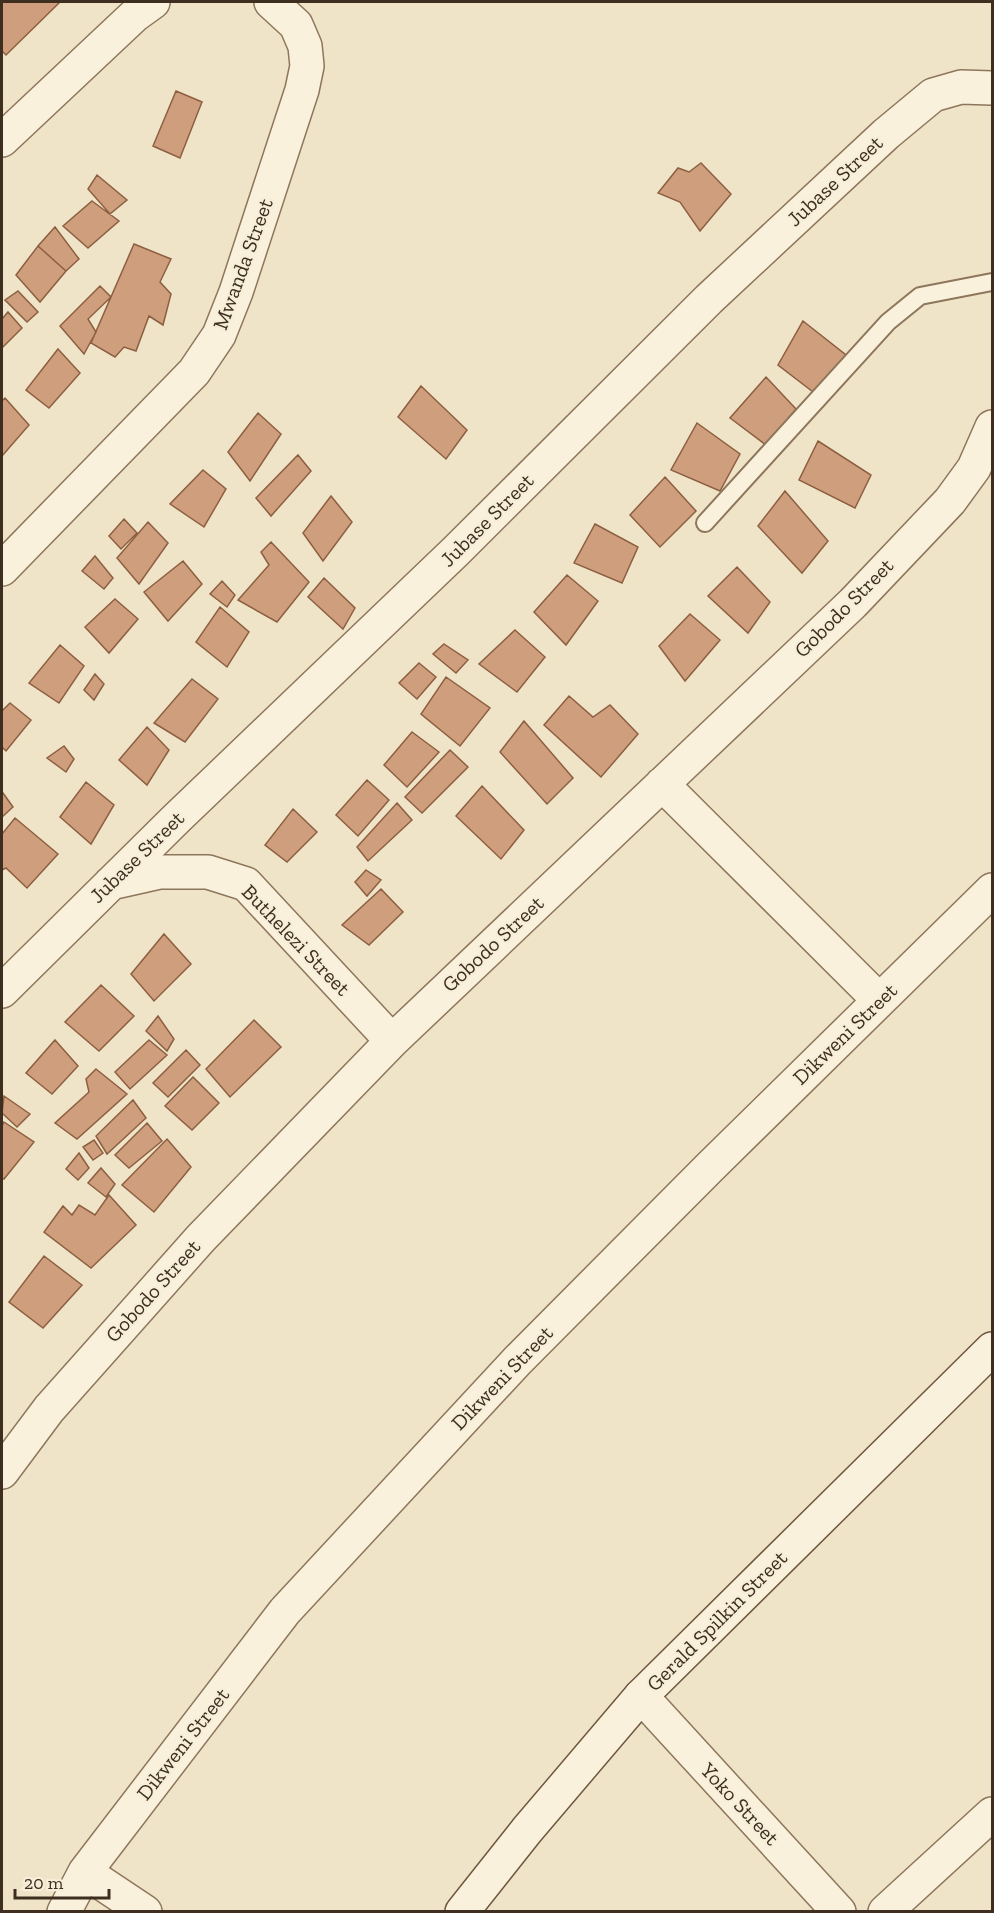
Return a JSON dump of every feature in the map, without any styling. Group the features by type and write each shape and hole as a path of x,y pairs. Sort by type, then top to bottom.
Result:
{"street":[{"path":"2,140 135,15 153,2"},
{"name":"Mwanda Street","path":"2,569 194,372 219,334 236,291 282,154 307,66 305,46 296,25 271,2"},
{"name":"Jubase Street","path":"2,991 448,559 710,299 886,134 933,95 961,87 993,88"},
{"name":"Gobodo Street","path":"2,1472 49,1409 201,1238 392,1041 853,603 950,501 974,468 993,427"},
{"path":"662,784 879,1000"},
{"name":"Buthelezi Street","path":"111,883 160,872 208,872 246,884 392,1041"},
{"name":"Dikweni Street","path":"64,1911 85,1872 285,1611 518,1360 879,1000 993,890"},
{"name":"Gerald Spilkin Street","path":"462,1911 527,1830 641,1696 993,1349"},
{"name":"Yoko Street","path":"641,1696 839,1911"},
{"path":"885,1911 993,1814"},
{"path":"85,1872 145,1911"}],"lane":[{"path":"705,523 888,322 920,296 993,282"}],"building":[{"path":"2,2 60,2 6,55 2,51"},
{"path":"176,91 202,102 180,158 153,146"},
{"path":"701,163 731,194 700,231 680,202 658,193 678,168 689,172"},
{"path":"97,175 127,200 110,214 88,189"},
{"path":"92,201 119,221 88,248 63,226"},
{"path":"55,227 79,259 66,271 38,246"},
{"path":"134,244 171,259 160,282 171,294 163,325 149,316 136,351 124,347 115,357 91,343"},
{"path":"38,246 66,271 40,302 16,275"},
{"path":"100,286 111,297 88,319 96,332 84,354 60,326"},
{"path":"18,291 38,312 27,322 5,300"},
{"path":"8,312 22,328 2,348 2,319"},
{"path":"803,321 846,355 817,395 778,365"},
{"path":"58,349 80,373 49,408 26,390"},
{"path":"766,377 796,409 766,445 730,418"},
{"path":"421,386 467,430 446,459 398,417"},
{"path":"5,398 29,425 2,456 2,401"},
{"path":"258,413 281,434 250,481 228,452"},
{"path":"697,423 740,454 720,491 671,470"},
{"path":"818,441 871,475 855,508 799,480"},
{"path":"298,455 311,471 271,516 256,498"},
{"path":"203,470 226,489 204,527 170,504"},
{"path":"665,477 696,511 660,547 630,515"},
{"path":"785,491 828,541 802,573 758,526"},
{"path":"331,496 352,522 323,561 303,533"},
{"path":"124,519 137,533 121,549 109,536"},
{"path":"148,522 168,543 139,584 117,558"},
{"path":"595,524 638,547 622,583 574,563"},
{"path":"271,542 309,582 277,622 238,600 269,565 261,552"},
{"path":"95,556 113,578 104,589 82,571"},
{"path":"183,561 202,584 168,621 144,592"},
{"path":"737,567 770,602 748,633 708,596"},
{"path":"567,575 598,601 566,645 534,612"},
{"path":"324,578 355,608 343,629 308,597"},
{"path":"222,581 235,595 227,607 210,594"},
{"path":"115,599 138,619 109,653 85,627"},
{"path":"220,607 249,632 227,667 196,642"},
{"path":"690,614 720,640 685,681 659,646"},
{"path":"515,630 545,657 517,692 479,664"},
{"path":"444,644 468,660 456,673 433,654"},
{"path":"60,645 84,666 59,703 29,683"},
{"path":"419,663 436,677 417,699 399,683"},
{"path":"95,674 104,684 94,700 84,690"},
{"path":"446,677 490,708 460,746 421,714"},
{"path":"192,679 218,699 185,742 154,723"},
{"path":"569,696 593,717 610,705 638,734 601,777 544,725"},
{"path":"10,703 31,720 6,751 2,747 2,711"},
{"path":"524,721 573,778 547,804 500,752"},
{"path":"147,727 169,750 147,785 119,760"},
{"path":"412,732 439,752 407,787 384,765"},
{"path":"64,746 74,759 66,772 47,758"},
{"path":"450,750 468,767 422,813 405,797"},
{"path":"367,780 389,800 358,836 336,815"},
{"path":"86,782 114,805 91,844 60,817"},
{"path":"482,786 524,830 501,859 456,816"},
{"path":"3,793 13,807 2,817 2,795"},
{"path":"397,803 412,820 368,861 357,847"},
{"path":"293,809 317,832 287,862 265,845"},
{"path":"15,818 58,854 27,888 6,868 2,870 2,834"},
{"path":"366,870 381,880 367,896 355,882"},
{"path":"381,889 403,912 369,945 342,925"},
{"path":"164,934 191,964 154,1001 131,974"},
{"path":"101,985 134,1016 99,1051 65,1022"},
{"path":"158,1016 174,1039 167,1051 146,1031"},
{"path":"254,1020 281,1047 230,1097 206,1069"},
{"path":"55,1040 78,1066 52,1094 26,1073"},
{"path":"149,1040 167,1055 130,1089 115,1072"},
{"path":"186,1050 200,1065 168,1097 153,1083"},
{"path":"96,1069 127,1094 77,1139 55,1123 89,1092 86,1079"},
{"path":"193,1077 219,1103 192,1130 165,1106"},
{"path":"4,1096 30,1114 17,1127 2,1113"},
{"path":"133,1100 146,1118 107,1154 96,1136"},
{"path":"4,1122 34,1142 4,1179 2,1178 2,1126"},
{"path":"147,1123 162,1141 129,1168 115,1155"},
{"path":"167,1139 191,1167 154,1212 122,1185"},
{"path":"94,1140 103,1153 93,1160 83,1147"},
{"path":"79,1153 89,1168 78,1180 66,1169"},
{"path":"101,1168 115,1184 106,1197 88,1183"},
{"path":"109,1195 136,1225 91,1268 44,1232 63,1206 72,1215 79,1205 95,1215"},
{"path":"44,1256 82,1285 43,1328 9,1302"}]}
